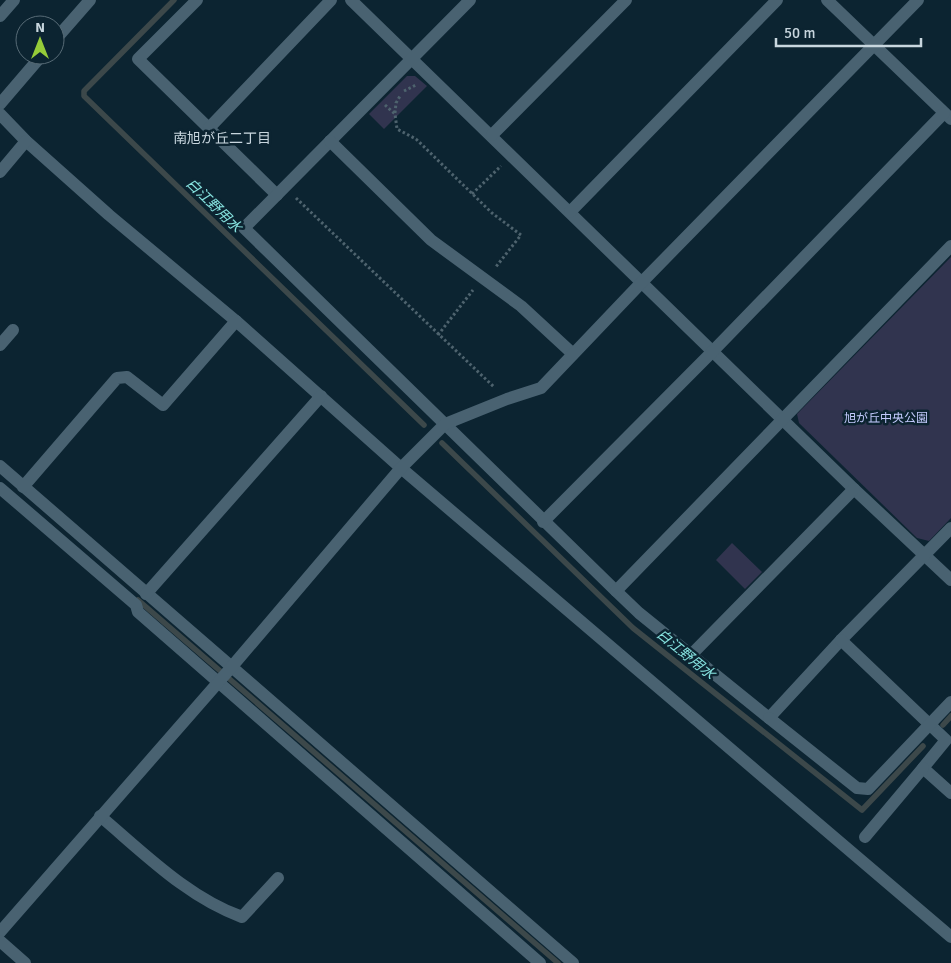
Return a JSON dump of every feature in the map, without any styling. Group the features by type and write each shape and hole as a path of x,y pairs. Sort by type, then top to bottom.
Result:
{"street":[{"path":"0,16 14,0"},
{"path":"65,29 90,0"},
{"path":"197,0 138,59 209,128 281,191"},
{"path":"209,128 331,0"},
{"path":"352,0 854,489 951,580"},
{"path":"470,0 244,228 639,614 857,788 868,789 951,702"},
{"path":"492,135 626,0"},
{"path":"570,212 777,0"},
{"path":"543,522 948,116 827,0"},
{"path":"0,932 225,674 401,468 444,424 506,399 541,388 918,0"},
{"path":"0,104 33,65"},
{"path":"0,114 26,141 109,215 236,321 401,468 951,936"},
{"path":"0,172 26,141"},
{"path":"330,141 431,240 521,306 573,354"},
{"path":"616,591 951,246"},
{"path":"23,487 117,378 127,377 163,405 236,321"},
{"path":"0,345 13,330"},
{"path":"146,594 321,396"},
{"path":"0,466 146,594 225,674 540,963"},
{"path":"0,488 136,605 138,612 225,674 573,963"},
{"path":"691,655 854,489"},
{"path":"769,718 841,640 951,528"},
{"path":"841,640 946,740 865,837"},
{"path":"923,768 951,793"},
{"path":"100,816 185,887 219,907 242,917 278,878"},
{"path":"0,941 25,963"}],"path":[{"path":"430,76 422,84 411,87 401,94 396,102 394,114 397,129 416,139 492,213 521,235 438,335"},
{"path":"375,96 394,114"},
{"path":"472,194 512,155"},
{"path":"281,191 506,399"}],"green space":[{"path":"407,76 415,76 427,86 384,129 369,114"},
{"name":"旭が丘中央公園","path":"951,257 951,518 929,541 917,538 799,423 797,414"},
{"path":"732,543 762,572 745,589 716,560"}],"waterway":[{"name":"白江野用水","path":"174,0 84,91 84,96 424,425"},
{"name":"白江野用水","path":"442,443 633,628 862,810 923,746"},
{"path":"138,600 558,963"},
{"name":"白江野用水","path":"943,725 951,716"}],"district":[{"name":"南旭が丘二丁目","path":"222,138"}]}
